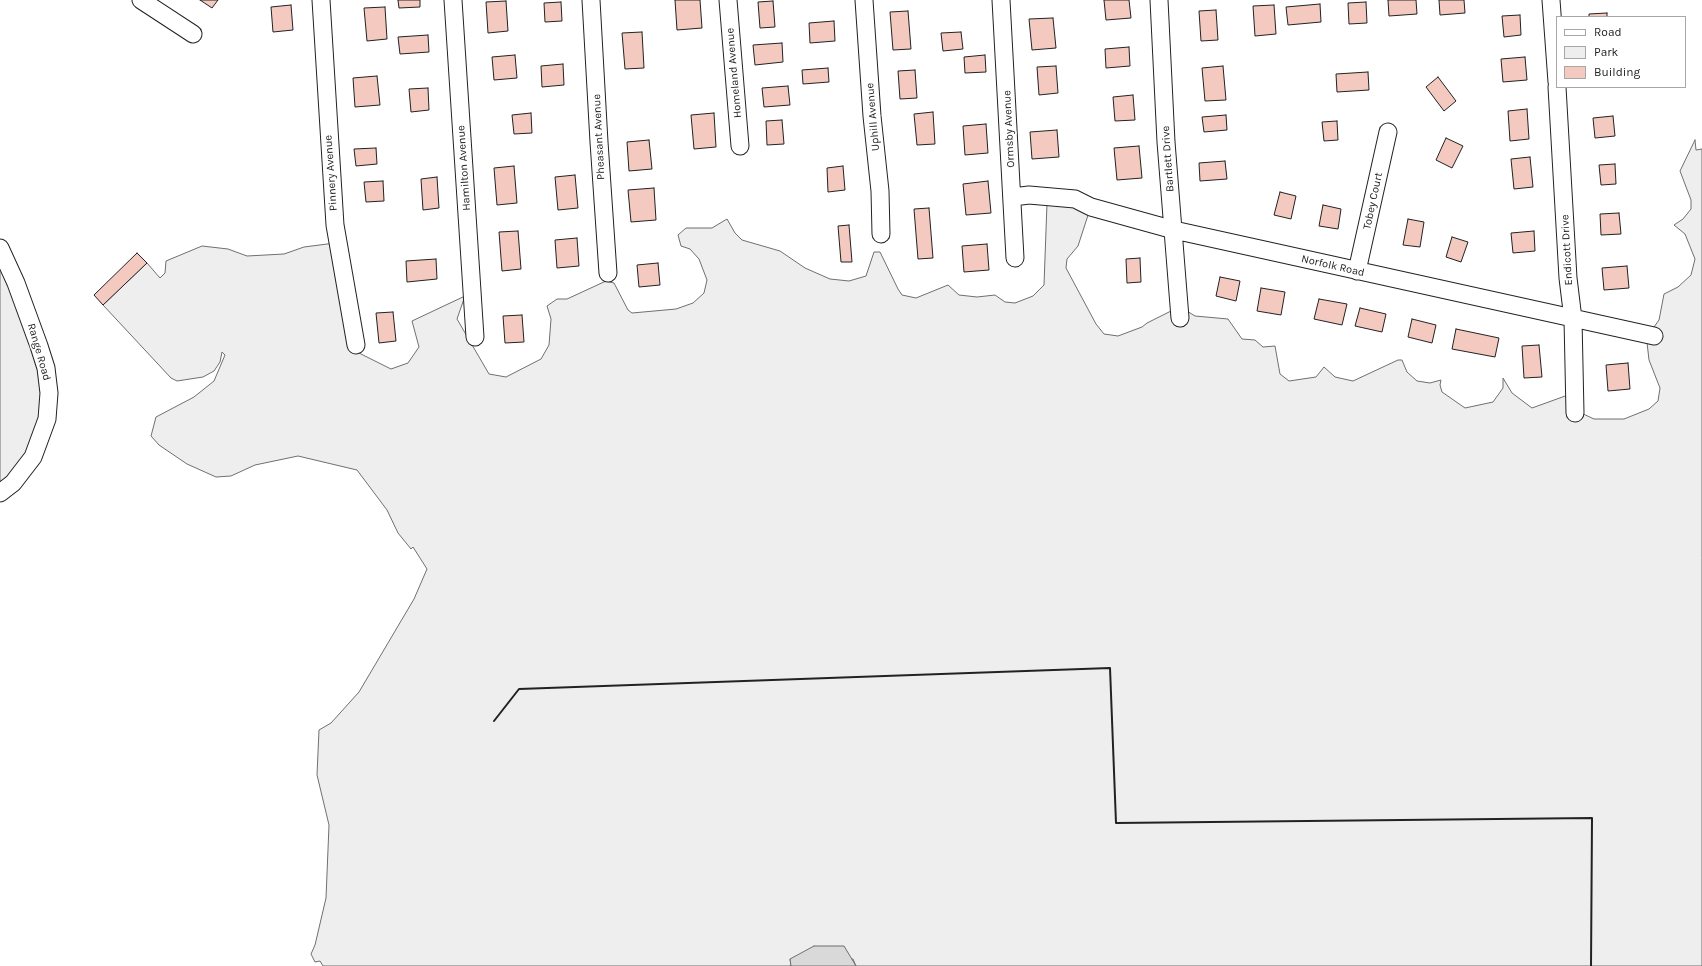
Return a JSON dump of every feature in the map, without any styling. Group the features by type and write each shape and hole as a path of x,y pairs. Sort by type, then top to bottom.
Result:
{"street":[{"path":"141,0 193,34"},
{"name":"Pinnery Avenue","path":"321,0 335,225 356,345"},
{"name":"Hamilton Avenue","path":"453,0 475,337"},
{"name":"Pheasant Avenue","path":"591,0 608,273"},
{"name":"Homeland Avenue","path":"728,0 740,146"},
{"name":"Uphill Avenue","path":"864,0 866,42 880,191 881,234"},
{"name":"Ormsby Avenue","path":"1001,0 1015,258"},
{"name":"Bartlett Drive","path":"1159,0 1166,142 1180,318"},
{"path":"1551,0 1556,68"},
{"name":"Endicott Drive","path":"1557,88 1568,278 1573,319 1575,413"},
{"name":"Tobey Court","path":"1357,271 1388,132"},
{"name":"Norfolk Road","path":"1012,197 1029,196 1075,199 1091,207 1174,230 1654,336"},
{"name":"Range Road","path":"0,248 16,283 39,346 46,368 49,393 47,419 33,457 13,483 0,493"}],"green space":[{"path":"1695,140 1696,150 1702,149 1702,966 856,966 853,959 790,959 791,966 323,966 320,961 315,962 311,954 315,945 326,898 329,825 317,775 319,730 331,723 359,692 414,599 427,569 413,547 411,549 398,533 387,510 357,470 298,456 255,465 231,476 216,477 187,464 159,445 151,436 156,417 194,397 214,381 225,355 222,352 220,362 214,371 203,377 177,381 171,378 103,305 147,263 160,278 165,273 166,261 202,246 228,249 247,256 284,254 304,247 335,243 353,350 391,369 408,363 419,347 412,321 465,296 457,319 489,374 506,377 541,359 549,345 551,319 547,306 557,299 567,299 606,281 614,283 628,310 632,313 676,309 693,303 704,293 707,280 699,259 690,249 681,246 678,235 686,228 712,228 727,219 735,233 742,240 780,251 805,268 830,279 849,281 866,276 874,252 880,252 902,295 916,298 948,285 959,295 977,297 995,295 1005,302 1015,303 1033,296 1044,285 1047,203 1090,209 1078,246 1067,259 1066,268 1096,324 1104,334 1118,336 1142,327 1171,311 1174,303 1195,316 1228,319 1242,339 1255,340 1263,347 1275,346 1280,374 1289,381 1316,377 1324,367 1335,377 1353,381 1398,360 1402,360 1407,372 1417,381 1430,383 1441,380 1440,385 1442,392 1465,408 1493,402 1503,388 1503,378 1512,393 1532,408 1568,395 1579,412 1594,419 1624,419 1649,409 1658,401 1660,388 1649,360 1646,334 1659,320 1664,294 1678,287 1691,275 1695,259 1685,234 1674,225 1683,219 1691,209 1691,200 1680,171"},
{"path":"0,251 47,375 44,434 0,492"}],"shaded area":[{"path":"814,946 844,946 856,966 791,966 790,959"}],"building":[{"path":"200,0 218,0 212,8"},
{"path":"398,0 420,0 420,7 399,8"},
{"path":"675,0 700,0 702,28 677,30"},
{"path":"1104,0 1129,0 1131,18 1106,20"},
{"path":"1388,0 1416,0 1417,14 1389,16"},
{"path":"1439,0 1464,0 1465,13 1440,15"},
{"path":"506,1 508,31 488,33 486,2"},
{"path":"773,1 775,27 760,28 758,2"},
{"path":"561,2 562,21 545,22 544,3"},
{"path":"1366,2 1367,23 1349,24 1348,3"},
{"path":"1320,4 1321,22 1288,25 1286,7"},
{"path":"291,5 293,30 273,32 271,7"},
{"path":"1274,5 1276,34 1255,36 1253,6"},
{"path":"385,7 387,39 367,41 364,8"},
{"path":"1216,10 1218,40 1201,41 1199,11"},
{"path":"908,11 911,49 893,50 890,12"},
{"path":"1607,13 1607,16 1589,16 1589,14"},
{"path":"1520,15 1521,35 1504,37 1502,16"},
{"path":"1053,18 1056,48 1032,50 1029,19"},
{"path":"834,21 835,41 810,43 809,23"},
{"path":"642,32 644,68 625,69 622,33"},
{"path":"961,32 963,49 943,51 941,33"},
{"path":"428,35 429,52 400,54 398,37"},
{"path":"782,43 783,62 755,65 753,45"},
{"path":"1129,47 1130,66 1106,68 1105,49"},
{"path":"515,55 517,78 494,80 492,57"},
{"path":"985,55 986,72 965,73 964,57"},
{"path":"1525,57 1527,80 1503,82 1501,59"},
{"path":"563,64 564,85 542,87 541,66"},
{"path":"1056,66 1058,93 1039,95 1037,67"},
{"path":"1223,66 1226,100 1205,101 1202,68"},
{"path":"828,68 829,82 803,84 802,70"},
{"path":"915,70 917,98 900,99 898,71"},
{"path":"1368,72 1369,90 1337,92 1336,74"},
{"path":"377,76 380,105 355,107 353,78"},
{"path":"1438,77 1456,101 1444,111 1426,87"},
{"path":"788,86 790,105 764,107 762,88"},
{"path":"428,88 429,110 411,112 409,89"},
{"path":"1133,95 1135,120 1115,121 1113,97"},
{"path":"1527,109 1529,139 1510,141 1508,111"},
{"path":"933,112 935,144 917,145 914,114"},
{"path":"531,113 532,133 514,134 512,115"},
{"path":"714,113 716,147 694,149 691,115"},
{"path":"1226,115 1227,130 1204,132 1202,117"},
{"path":"1613,116 1615,136 1595,138 1593,118"},
{"path":"782,120 784,144 767,145 766,121"},
{"path":"1337,121 1338,140 1324,141 1322,122"},
{"path":"986,124 988,153 965,155 963,126"},
{"path":"1057,130 1059,157 1032,159 1030,132"},
{"path":"1446,138 1463,146 1452,168 1436,160"},
{"path":"649,140 652,169 629,171 627,142"},
{"path":"1139,146 1142,178 1117,180 1114,148"},
{"path":"376,148 377,164 356,166 354,149"},
{"path":"1530,157 1533,187 1514,189 1511,159"},
{"path":"1225,161 1227,179 1200,181 1199,163"},
{"path":"1615,164 1616,184 1601,185 1599,165"},
{"path":"514,166 517,203 497,205 494,168"},
{"path":"843,166 845,190 828,192 827,168"},
{"path":"575,175 578,208 558,210 555,177"},
{"path":"437,177 439,208 423,210 421,179"},
{"path":"383,181 384,201 366,202 364,182"},
{"path":"988,181 991,213 966,215 963,184"},
{"path":"654,188 656,220 631,222 628,190"},
{"path":"1280,192 1296,196 1291,219 1274,215"},
{"path":"1323,205 1341,209 1338,229 1319,226"},
{"path":"929,208 933,258 918,259 914,209"},
{"path":"1619,213 1621,234 1601,235 1600,214"},
{"path":"1408,219 1424,222 1420,247 1403,245"},
{"path":"849,225 852,262 841,262 838,226"},
{"path":"518,231 521,269 502,271 499,232"},
{"path":"1534,231 1535,251 1513,253 1511,233"},
{"path":"1452,237 1468,242 1461,262 1446,257"},
{"path":"577,238 579,266 557,268 555,240"},
{"path":"987,244 989,270 964,272 962,246"},
{"path":"137,253 147,263 103,305 94,295"},
{"path":"1140,258 1141,282 1127,283 1126,259"},
{"path":"436,259 437,279 407,282 406,261"},
{"path":"658,263 660,285 639,287 637,265"},
{"path":"1627,266 1629,288 1604,290 1602,268"},
{"path":"1220,277 1240,281 1236,301 1216,296"},
{"path":"1261,288 1285,292 1281,315 1257,311"},
{"path":"1319,299 1347,304 1342,325 1314,319"},
{"path":"1360,308 1386,314 1382,332 1355,326"},
{"path":"393,312 396,341 379,343 376,313"},
{"path":"522,315 524,342 505,343 503,316"},
{"path":"1412,319 1436,325 1432,343 1408,337"},
{"path":"1456,329 1499,338 1495,357 1452,349"},
{"path":"1539,345 1542,377 1524,378 1522,346"},
{"path":"1628,363 1630,389 1608,391 1606,365"}],"wall":[{"path":"494,721 519,689 1110,668 1116,823 1592,818 1591,966"}]}
